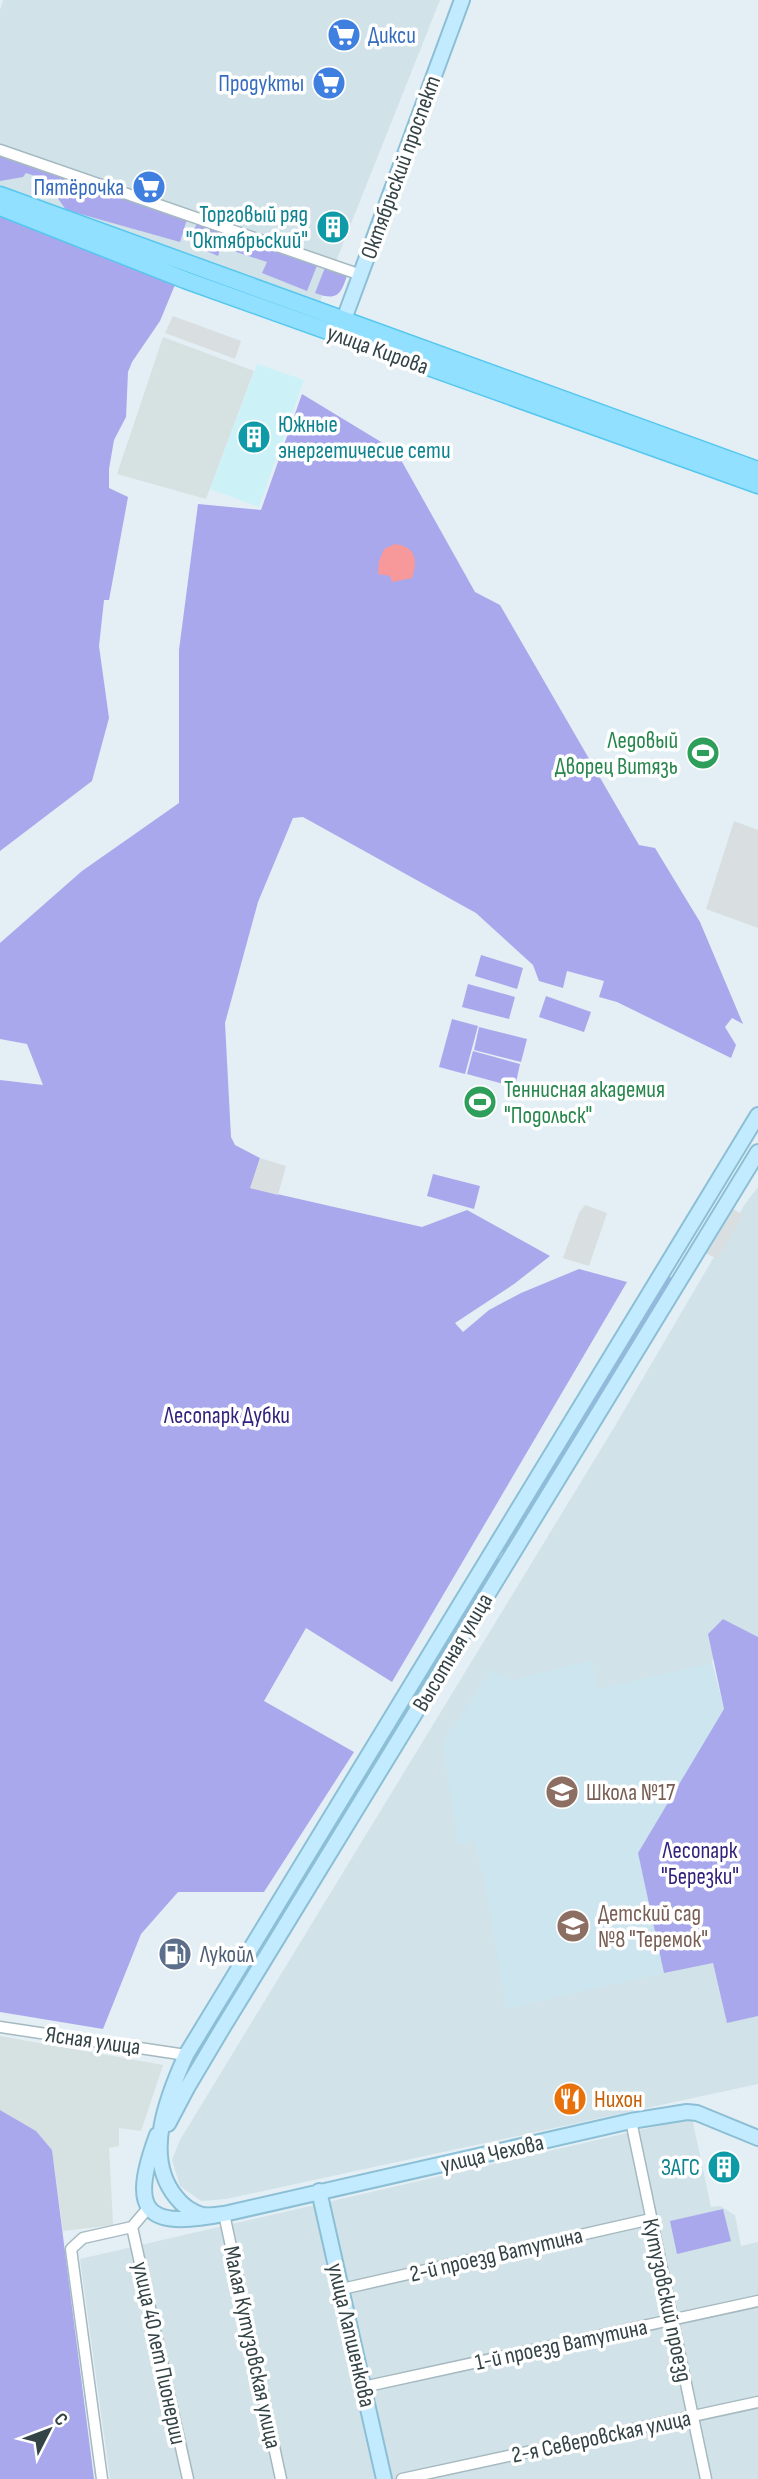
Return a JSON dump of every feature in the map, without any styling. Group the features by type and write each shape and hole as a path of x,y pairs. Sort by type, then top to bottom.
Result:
{"main road":[{"name":"улица Кирова","path":"0,195 341,328 758,485"},
{"name":"улица Кирова","path":"0,207 185,280 341,328 758,470"}],"street":[{"name":"Октябрьский проспект","path":"341,328 462,0"},
{"path":"0,149 361,275"},
{"name":"Высотная улица","path":"160,2141 163,2117 186,2055 758,1115"},
{"path":"740,1146 758,1137"},
{"name":"Высотная улица","path":"160,2141 201,2064 758,1152"},
{"path":"687,1232 703,1241"},
{"name":"Ясная улица","path":"0,2026 186,2055"},
{"path":"166,2051 176,2066 177,2075"},
{"path":"186,2055 201,2064"},
{"name":"улица Чехова","path":"149,2207 157,2216 180,2221 224,2214 631,2121 687,2112 697,2113 758,2138"},
{"path":"102,2479 71,2249 83,2238 132,2227 149,2207 144,2176 163,2117"},
{"name":"Кутузовский проезд","path":"631,2121 706,2479"},
{"name":"улица Чехова","path":"160,2141 160,2163 167,2186 182,2205 203,2215 224,2214"},
{"name":"улица Лапшенкова","path":"319,2191 384,2479"},
{"name":"Малая Кутузовская улица","path":"224,2214 281,2479"},
{"name":"2-й проезд Ватутина","path":"342,2289 651,2219"},
{"name":"улица 40 лет Пионерии","path":"132,2227 188,2479"},
{"name":"1-й проезд Ватутина","path":"363,2388 758,2301"},
{"name":"2-я Северовская улица","path":"402,2479 758,2402"}],"shaded area":[{"path":"3,0 440,0 319,304 0,188 0,10"},
{"path":"173,316 241,341 235,359 165,333"},
{"path":"163,337 254,371 206,499 117,474"},
{"path":"257,364 304,380 259,507 210,489"},
{"path":"395,544 411,551 415,566 412,578 392,582 390,576 378,574 379,561 384,549"},
{"path":"734,821 758,830 758,928 706,909"},
{"path":"260,1158 286,1166 278,1195 250,1188"},
{"path":"758,1187 758,1637 723,1619 712,1663 724,1709 638,1853 664,1972 713,1963 727,2022 758,2016 758,2084 226,2199 201,2201 180,2186 172,2160 180,2140 612,1431 745,1204"},
{"path":"585,1205 607,1213 589,1266 563,1258 579,1213"},
{"path":"727,1205 743,1215 717,1259 700,1250"},
{"name":"Школа №17","path":"592,1660 597,1689 712,1663 724,1709 638,1853 664,1973 506,2009 484,1880 474,1841 458,1845 442,1743 491,1669 512,1680"},
{"path":"0,2036 163,2065 141,2131 119,2128 119,2146 109,2148 113,2225 63,2231 52,2150 36,2131 0,2110"},
{"path":"692,2118 711,2207 720,2206 735,2215 741,2246 758,2242 758,2479 110,2479 80,2259"}],"green space":[{"path":"0,153 187,219 180,242 66,210 57,197 59,184 26,173 23,177 0,181"},
{"path":"0,210 177,280 160,321 128,372 126,417 114,440 109,469 109,488 128,497 109,600 104,600 99,646 109,718 92,781 0,851"},
{"path":"197,222 318,263 307,291 262,273 267,262 221,247 218,256 190,244"},
{"path":"326,265 348,273 341,290 334,296 315,293"},
{"name":"Лесопарк Дубки","path":"302,394 396,451 475,592 500,605 639,845 655,848 700,922 743,1024 732,1018 725,1027 736,1045 731,1058 617,1002 599,997 604,981 567,971 563,988 539,981 533,965 476,913 303,817 293,818 258,902 225,1023 231,1137 235,1145 260,1158 251,1188 422,1227 467,1210 550,1256 514,1284 455,1323 463,1332 489,1310 521,1293 579,1269 627,1282 392,1682 306,1628 264,1701 354,1752 264,1892 178,1892 141,1934 103,2029 0,2012 0,1080 43,1085 27,1044 0,1039 0,943 82,871 179,803 179,650 198,504 261,510"},
{"path":"481,955 523,968 517,989 475,976"},
{"path":"468,984 515,997 509,1019 462,1007"},
{"path":"546,996 591,1012 584,1032 539,1017"},
{"path":"452,1019 478,1026 465,1074 439,1067"},
{"path":"479,1027 527,1039 521,1062 474,1050"},
{"path":"473,1051 520,1064 515,1087 467,1074"},
{"path":"433,1174 480,1186 474,1209 427,1196"},
{"path":"667,1275 673,1279 505,1554 499,1550"},
{"path":"495,1557 501,1560 417,1698 411,1695"},
{"name":"Лесопарк \"Березки\"","path":"723,1619 758,1637 758,2016 727,2023 713,1963 664,1973 638,1853 724,1709 708,1634"},
{"path":"408,1700 413,1704 219,2024 214,2020"},
{"path":"0,2110 36,2131 52,2150 94,2479 0,2479"},
{"path":"723,2209 731,2241 677,2254 670,2221"}],"place":[{"name":"Дикси","path":"344,35"},
{"name":"Продукты","path":"329,83"},
{"name":"Пятёрочка","path":"149,187"},
{"name":"Торговый ряд \"Октябрьский\"","path":"333,227"},
{"name":"Южные энергетичесие сети","path":"254,437"},
{"name":"Ледовый Дворец Витязь","path":"703,753"},
{"name":"Теннисная академия \"Подольск\"","path":"480,1102"},
{"name":"Школа №17","path":"562,1792"},
{"name":"Детский сад №8 \"Теремок\"","path":"573,1926"},
{"name":"Лукойл","path":"175,1954"},
{"name":"Нихон","path":"570,2099"},
{"name":"ЗАГС","path":"724,2167"}]}
